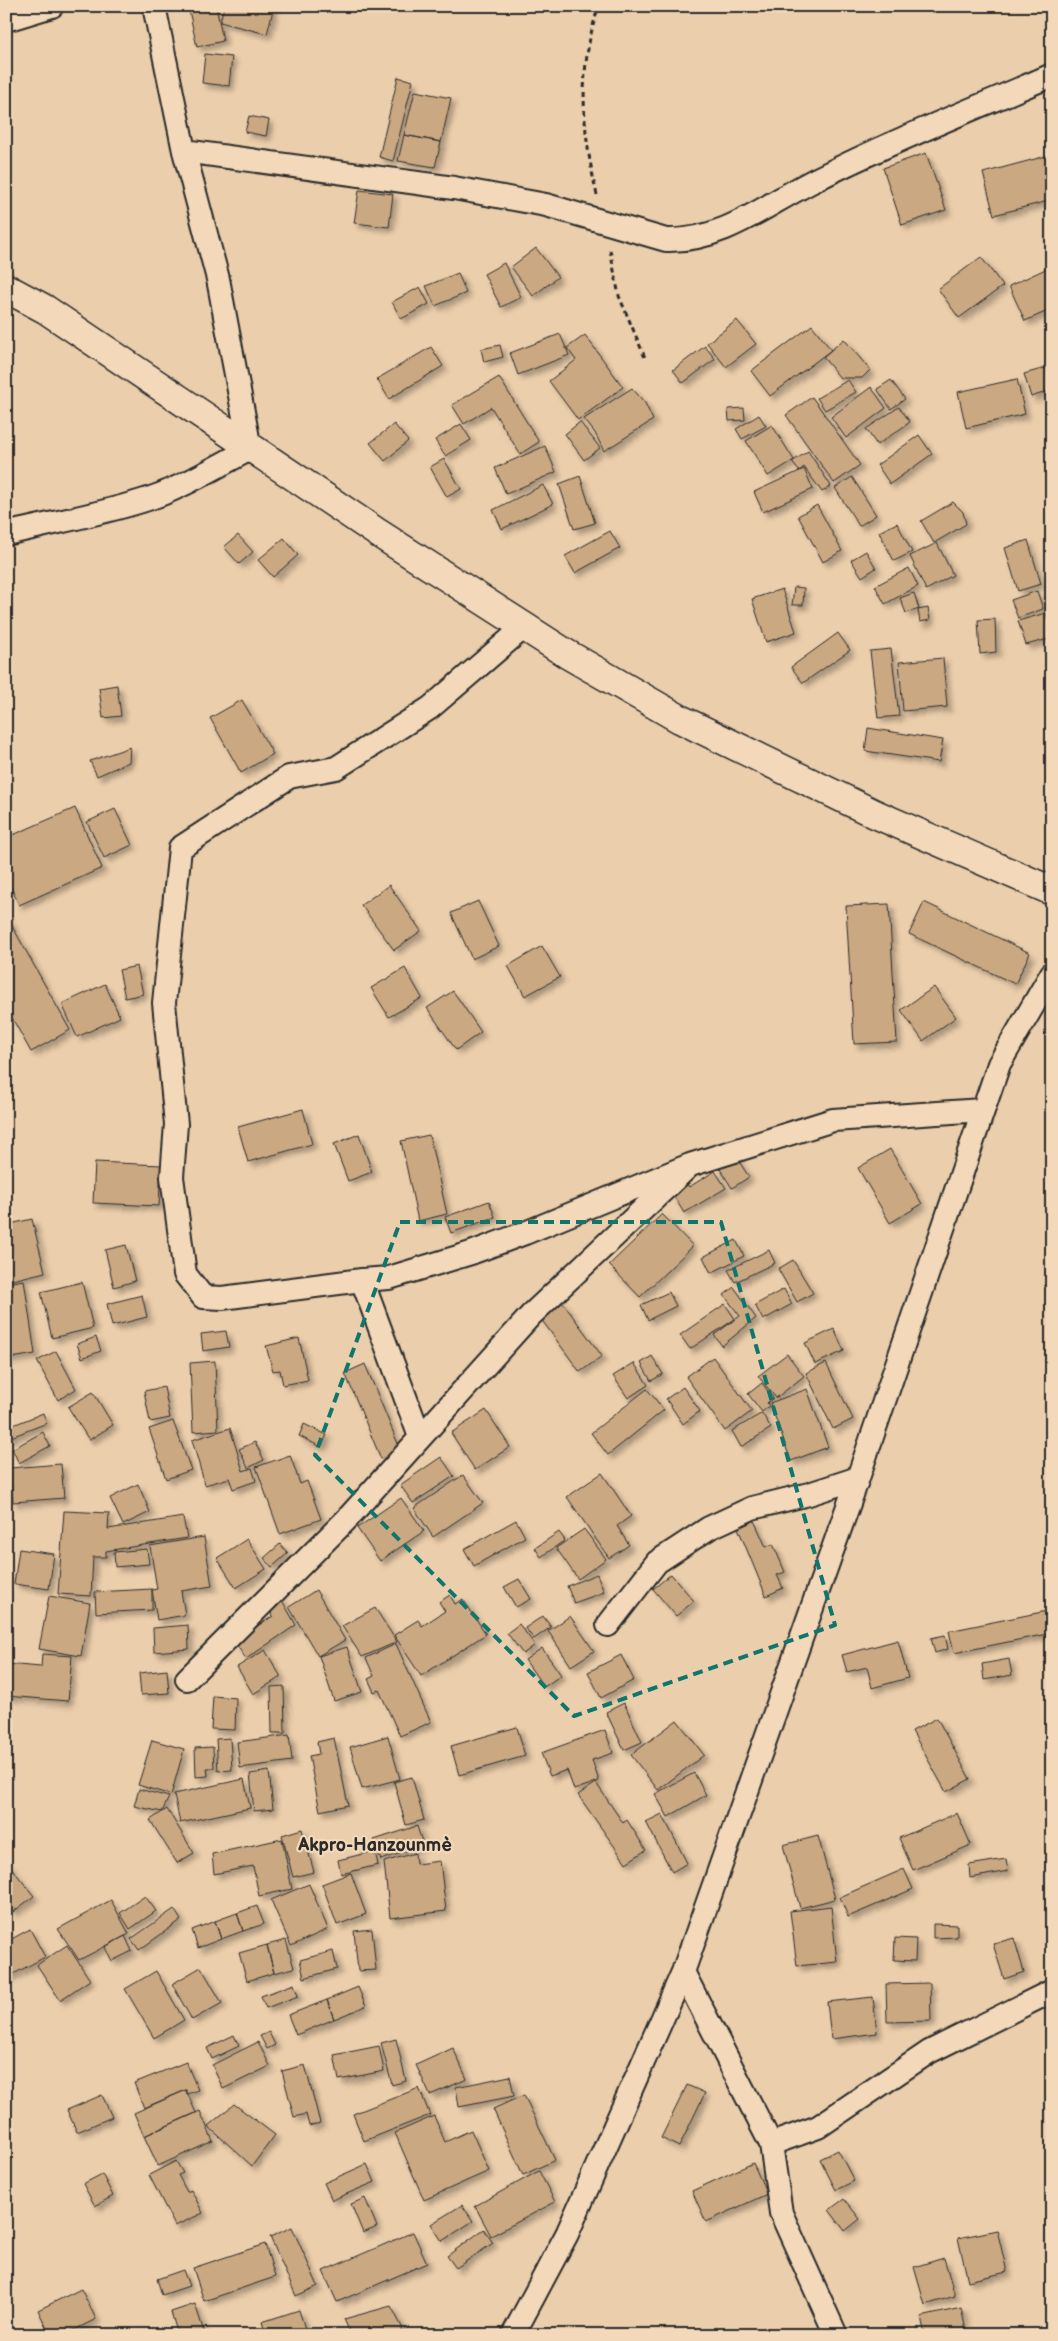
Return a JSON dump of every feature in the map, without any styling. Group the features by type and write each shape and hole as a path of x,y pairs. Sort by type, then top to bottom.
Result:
{"main road":[{"path":"6,288 45,309 250,449 523,628 680,719 876,814 1052,891"}],"street":[{"path":"6,20 52,6"},
{"path":"6,534 123,506 152,497 186,483 250,449 218,279 184,151 154,6"},
{"path":"184,151 454,188 546,205 666,240 684,240 702,237 739,223 818,178 1052,75"},
{"path":"523,628 430,708 336,768 289,777 180,848 164,1002 176,1124 172,1177 185,1274 203,1297 222,1298 389,1278 471,1253 525,1233 690,1165 833,1120 982,1110"},
{"path":"512,2335 567,2234 683,1972 858,1478 998,1064 1052,973"},
{"path":"187,1679 346,1520 531,1315 690,1165"},
{"path":"362,1280 420,1437"},
{"path":"608,1625 657,1562 709,1528 752,1508 809,1494 858,1478"},
{"path":"683,1972 771,2144 781,2213 836,2335"},
{"path":"771,2144 818,2127 929,2052 1052,1991"}],"path":[{"path":"599,6 590,33 582,103 589,162 604,222 619,296 646,360"}],"highlighted area":[{"path":"400,1222 721,1222 835,1625 574,1716 315,1455"}],"building":[{"path":"188,6 216,6 223,41 197,47"},
{"path":"224,6 274,6 267,34 220,22"},
{"path":"205,54 232,57 229,86 202,83"},
{"path":"398,77 413,81 393,161 379,157"},
{"path":"415,91 451,98 441,142 404,135"},
{"path":"249,116 269,120 266,136 245,132"},
{"path":"404,135 441,142 435,167 398,161"},
{"path":"926,153 946,210 902,225 883,168"},
{"path":"1050,155 1052,200 994,215 983,173"},
{"path":"359,190 393,194 389,227 354,223"},
{"path":"536,248 558,277 533,296 511,267"},
{"path":"981,257 1003,286 959,318 938,289"},
{"path":"504,263 521,297 501,307 484,274"},
{"path":"1052,266 1052,309 1025,321 1009,286"},
{"path":"458,273 466,293 435,306 426,286"},
{"path":"420,287 429,304 401,319 392,302"},
{"path":"737,320 756,344 726,367 707,343"},
{"path":"812,325 831,350 770,396 751,371"},
{"path":"560,334 569,355 518,375 510,353"},
{"path":"585,335 623,387 578,420 549,381 576,360 567,348"},
{"path":"844,339 870,370 862,378 840,378 823,357"},
{"path":"500,345 503,357 484,362 481,349"},
{"path":"705,346 715,359 683,383 673,370"},
{"path":"431,347 443,366 389,399 377,379"},
{"path":"1052,366 1052,390 1031,397 1024,374"},
{"path":"499,377 539,442 520,454 491,407 464,424 452,405"},
{"path":"1017,379 1025,414 966,428 958,392"},
{"path":"848,380 856,392 825,410 817,398"},
{"path":"891,380 905,399 891,409 877,389"},
{"path":"871,387 886,408 846,438 831,417"},
{"path":"632,388 645,403 653,420 604,451 595,433 584,419"},
{"path":"812,397 860,465 834,483 786,415"},
{"path":"899,407 910,422 877,445 866,429"},
{"path":"744,408 745,420 729,421 728,409"},
{"path":"759,415 766,426 742,439 736,429"},
{"path":"580,422 600,448 584,460 565,434"},
{"path":"394,424 408,441 385,461 370,443"},
{"path":"461,424 471,440 445,456 435,440"},
{"path":"772,425 794,460 768,476 746,441"},
{"path":"919,435 932,454 890,484 877,465"},
{"path":"545,446 556,472 506,494 495,468"},
{"path":"808,451 831,486 822,492 804,467 799,471 792,462"},
{"path":"444,459 461,489 447,497 430,467"},
{"path":"804,469 813,489 763,512 754,492"},
{"path":"580,476 595,523 574,529 559,484"},
{"path":"852,477 876,515 859,526 835,488"},
{"path":"543,485 553,504 502,529 493,510"},
{"path":"953,502 963,512 966,524 934,543 921,521"},
{"path":"817,505 842,551 823,562 798,516"},
{"path":"897,523 912,552 894,561 879,532"},
{"path":"610,531 620,548 575,573 565,556"},
{"path":"238,535 253,552 239,564 224,547"},
{"path":"284,538 298,555 273,577 258,560"},
{"path":"1028,540 1041,584 1018,591 1005,548"},
{"path":"937,543 953,575 926,590 910,556"},
{"path":"866,551 876,568 862,577 851,560"},
{"path":"909,568 918,586 885,604 875,586"},
{"path":"794,587 804,588 803,605 792,605"},
{"path":"782,589 796,632 766,642 752,599"},
{"path":"1037,591 1043,609 1018,618 1011,600"},
{"path":"914,593 919,609 906,613 900,598"},
{"path":"928,608 930,620 920,622 918,610"},
{"path":"1046,613 1052,638 1026,645 1018,621"},
{"path":"995,619 996,652 980,654 978,620"},
{"path":"838,633 850,650 803,683 791,667"},
{"path":"891,649 899,716 878,718 870,651"},
{"path":"943,658 947,707 903,711 899,662"},
{"path":"117,685 121,716 103,718 99,688"},
{"path":"242,700 273,754 241,773 210,718"},
{"path":"868,728 943,740 939,762 865,751"},
{"path":"130,747 129,762 97,776 90,761"},
{"path":"75,808 102,868 19,905 6,876 6,838"},
{"path":"115,809 132,845 104,858 87,822"},
{"path":"389,885 421,931 394,950 361,905"},
{"path":"478,901 499,946 472,959 451,913"},
{"path":"924,902 1030,953 1015,984 909,934"},
{"path":"889,904 897,1042 854,1044 846,906"},
{"path":"6,915 70,1030 31,1052 6,1007"},
{"path":"542,946 560,977 525,996 508,966"},
{"path":"137,966 143,994 125,998 119,970"},
{"path":"405,968 422,998 389,1017 371,988"},
{"path":"105,984 120,1017 77,1037 62,1004"},
{"path":"934,987 956,1017 923,1041 901,1010"},
{"path":"453,991 481,1032 456,1050 427,1008"},
{"path":"303,1109 312,1144 248,1162 238,1127"},
{"path":"359,1134 372,1172 348,1181 334,1144"},
{"path":"429,1135 447,1214 418,1221 401,1141"},
{"path":"890,1149 922,1204 890,1223 858,1168"},
{"path":"735,1155 749,1177 732,1188 718,1166"},
{"path":"95,1162 161,1165 159,1206 93,1203"},
{"path":"715,1171 726,1188 684,1213 670,1190 685,1181 689,1187"},
{"path":"489,1201 495,1217 451,1233 445,1217"},
{"path":"662,1214 693,1246 640,1297 609,1265"},
{"path":"32,1219 45,1272 8,1281 6,1272 6,1225"},
{"path":"736,1240 744,1256 711,1273 703,1257"},
{"path":"126,1245 135,1281 114,1287 105,1250"},
{"path":"769,1250 775,1263 735,1282 728,1270"},
{"path":"793,1260 813,1293 797,1302 778,1269"},
{"path":"24,1280 35,1354 6,1359 6,1283"},
{"path":"82,1282 93,1328 52,1338 41,1292"},
{"path":"734,1287 756,1318 722,1346 714,1335 740,1316 724,1295"},
{"path":"784,1289 792,1304 763,1320 755,1305"},
{"path":"669,1292 676,1306 648,1320 641,1305"},
{"path":"142,1295 147,1317 112,1326 107,1304"},
{"path":"560,1299 602,1356 580,1372 538,1315"},
{"path":"725,1304 735,1319 690,1349 680,1335"},
{"path":"834,1329 844,1351 815,1364 805,1343"},
{"path":"226,1331 229,1347 203,1351 201,1334"},
{"path":"96,1337 101,1351 82,1358 77,1344"},
{"path":"299,1338 308,1380 283,1385 280,1370 273,1371 266,1346"},
{"path":"56,1351 76,1389 58,1400 37,1361"},
{"path":"787,1354 804,1376 776,1398 758,1376"},
{"path":"652,1356 663,1374 651,1381 641,1363"},
{"path":"713,1357 752,1411 725,1431 686,1377"},
{"path":"215,1361 218,1430 193,1432 190,1363"},
{"path":"634,1363 648,1385 628,1398 613,1376"},
{"path":"826,1363 853,1419 833,1429 806,1373"},
{"path":"365,1364 401,1451 381,1459 345,1373"},
{"path":"762,1383 773,1398 767,1403 769,1406 762,1412 748,1394"},
{"path":"164,1387 170,1418 150,1422 144,1391"},
{"path":"683,1387 700,1411 683,1424 666,1399"},
{"path":"647,1389 664,1410 608,1455 591,1433"},
{"path":"807,1389 828,1447 791,1461 770,1403"},
{"path":"93,1392 113,1425 89,1440 68,1407"},
{"path":"486,1410 510,1447 475,1470 451,1433"},
{"path":"43,1413 47,1423 6,1439 6,1428"},
{"path":"762,1413 771,1428 741,1447 732,1431"},
{"path":"173,1421 191,1470 166,1479 149,1429"},
{"path":"304,1424 327,1435 321,1447 299,1436"},
{"path":"230,1428 243,1471 252,1468 256,1481 233,1489 229,1478 205,1485 192,1440"},
{"path":"43,1432 50,1446 19,1463 12,1449"},
{"path":"255,1442 264,1460 248,1468 239,1449"},
{"path":"290,1455 300,1484 307,1481 321,1519 280,1534 256,1467"},
{"path":"441,1457 454,1476 413,1503 400,1485"},
{"path":"61,1464 64,1498 13,1502 10,1468"},
{"path":"602,1473 631,1516 617,1526 629,1545 609,1558 567,1497"},
{"path":"463,1475 483,1503 433,1537 414,1508"},
{"path":"138,1484 150,1512 123,1525 110,1498"},
{"path":"401,1498 424,1531 380,1561 357,1528"},
{"path":"64,1511 109,1513 108,1529 183,1517 187,1538 106,1551 106,1557 93,1557 91,1596 58,1594"},
{"path":"516,1520 525,1537 474,1566 464,1549"},
{"path":"754,1520 766,1547 773,1544 785,1572 777,1575 783,1588 766,1596 738,1528"},
{"path":"584,1529 606,1559 578,1579 556,1548"},
{"path":"559,1532 565,1540 541,1557 535,1548"},
{"path":"204,1537 212,1586 181,1591 185,1615 157,1620 152,1590 157,1589 150,1546"},
{"path":"247,1539 266,1569 236,1588 217,1558"},
{"path":"280,1544 288,1553 272,1567 264,1558"},
{"path":"19,1549 54,1554 49,1589 14,1584"},
{"path":"147,1549 149,1564 115,1567 114,1552"},
{"path":"597,1574 604,1592 574,1603 567,1586"},
{"path":"671,1574 694,1601 676,1616 653,1589"},
{"path":"519,1579 531,1599 516,1607 504,1587"},
{"path":"152,1589 152,1610 96,1613 95,1592"},
{"path":"316,1590 345,1640 318,1656 289,1607"},
{"path":"279,1595 296,1625 246,1659 234,1641 273,1616 265,1604"},
{"path":"450,1595 455,1604 463,1599 486,1634 421,1676 394,1635 418,1620 422,1626 445,1611 439,1602"},
{"path":"49,1596 90,1603 81,1656 39,1649"},
{"path":"375,1608 397,1642 362,1657 342,1626"},
{"path":"1052,1610 1052,1633 954,1653 949,1631"},
{"path":"543,1616 551,1627 534,1639 525,1628"},
{"path":"570,1616 594,1651 571,1666 548,1631"},
{"path":"519,1624 535,1645 523,1654 507,1633"},
{"path":"188,1625 189,1649 154,1652 153,1628"},
{"path":"945,1635 948,1649 935,1653 931,1638"},
{"path":"898,1640 908,1678 872,1688 867,1667 847,1672 842,1655"},
{"path":"396,1644 431,1722 400,1736 379,1690 374,1692 368,1679 374,1676 366,1658"},
{"path":"347,1647 362,1692 334,1701 319,1656"},
{"path":"542,1648 561,1675 544,1687 525,1660"},
{"path":"265,1650 281,1677 253,1694 237,1667"},
{"path":"42,1654 72,1656 68,1701 6,1696 6,1664 41,1667"},
{"path":"621,1655 634,1680 601,1698 588,1672"},
{"path":"1009,1659 1012,1675 984,1680 982,1664"},
{"path":"167,1670 169,1693 141,1695 139,1673"},
{"path":"284,1686 285,1733 272,1733 271,1687"},
{"path":"213,1696 236,1698 235,1730 211,1729"},
{"path":"624,1703 642,1742 624,1750 606,1712"},
{"path":"937,1718 970,1779 946,1792 912,1731"},
{"path":"677,1720 704,1755 658,1790 631,1755"},
{"path":"517,1727 525,1756 459,1775 451,1746"},
{"path":"605,1730 613,1753 592,1760 599,1781 574,1790 567,1770 550,1776 541,1753"},
{"path":"289,1735 292,1761 240,1768 237,1742"},
{"path":"388,1736 400,1779 362,1789 350,1747"},
{"path":"230,1738 232,1770 218,1771 216,1739"},
{"path":"334,1738 348,1805 320,1811 309,1756 319,1754 317,1742"},
{"path":"152,1740 184,1749 171,1795 138,1785"},
{"path":"213,1747 214,1768 207,1768 208,1776 196,1777 195,1748"},
{"path":"269,1771 273,1809 254,1811 250,1774"},
{"path":"694,1773 706,1795 668,1817 655,1794"},
{"path":"412,1777 424,1820 406,1825 394,1782"},
{"path":"244,1779 250,1808 180,1823 174,1794"},
{"path":"596,1783 623,1823 627,1820 646,1850 626,1863 578,1795"},
{"path":"139,1789 169,1797 162,1812 134,1806"},
{"path":"167,1809 194,1853 177,1863 150,1820"},
{"path":"957,1813 971,1845 913,1870 899,1838"},
{"path":"662,1814 687,1863 672,1872 646,1822"},
{"path":"417,1826 423,1845 381,1860 374,1840"},
{"path":"302,1829 314,1872 293,1877 282,1835"},
{"path":"818,1836 835,1899 800,1908 783,1845"},
{"path":"282,1839 292,1889 259,1896 253,1866 214,1874 212,1854"},
{"path":"375,1851 378,1865 341,1874 338,1860"},
{"path":"415,1853 416,1864 440,1861 446,1911 390,1918 384,1862"},
{"path":"1006,1859 1008,1871 970,1878 969,1865"},
{"path":"6,1861 34,1896 13,1912 6,1903"},
{"path":"904,1869 913,1889 848,1917 840,1897"},
{"path":"351,1873 366,1914 337,1925 322,1884"},
{"path":"309,1884 328,1929 291,1946 271,1900"},
{"path":"145,1896 156,1911 130,1929 120,1913"},
{"path":"111,1900 129,1934 79,1960 58,1929"},
{"path":"257,1906 264,1924 243,1931 237,1913"},
{"path":"831,1906 837,1962 797,1966 790,1911"},
{"path":"174,1909 181,1920 139,1950 131,1939"},
{"path":"237,1913 243,1931 221,1939 215,1921"},
{"path":"215,1921 221,1939 198,1948 192,1930"},
{"path":"933,1924 957,1925 957,1937 933,1938"},
{"path":"30,1929 45,1957 6,1978 6,1942"},
{"path":"372,1929 376,1970 358,1971 354,1931"},
{"path":"125,1936 132,1951 112,1961 105,1947"},
{"path":"895,1938 916,1939 915,1961 894,1960"},
{"path":"1014,1938 1024,1972 1004,1979 993,1944"},
{"path":"286,1940 294,1968 274,1973 267,1945"},
{"path":"67,1945 90,1980 60,2000 37,1965"},
{"path":"267,1945 274,1973 247,1981 239,1953"},
{"path":"333,1951 337,1969 304,1978 300,1960"},
{"path":"201,1967 222,2003 192,2020 172,1984"},
{"path":"156,1971 184,2020 154,2038 125,1989"},
{"path":"930,1983 931,2021 887,2022 886,1984"},
{"path":"294,1984 298,1996 266,2008 261,1996"},
{"path":"358,1987 366,2006 334,2019 327,2000"},
{"path":"873,1997 877,2033 831,2039 827,2002"},
{"path":"327,2000 334,2019 296,2035 288,2015"},
{"path":"269,2032 275,2045 267,2049 260,2036"},
{"path":"234,2035 239,2046 212,2059 207,2048"},
{"path":"396,2039 406,2081 392,2085 381,2043"},
{"path":"258,2042 270,2066 223,2089 212,2065"},
{"path":"379,2046 384,2071 339,2080 334,2055"},
{"path":"453,2048 467,2079 430,2095 416,2065"},
{"path":"186,2062 198,2090 187,2094 186,2090 144,2108 134,2083"},
{"path":"305,2065 320,2123 309,2126 306,2114 294,2117 282,2071"},
{"path":"510,2076 514,2096 459,2107 456,2087"},
{"path":"687,2085 705,2093 679,2147 661,2138"},
{"path":"419,2088 430,2115 364,2141 353,2114"},
{"path":"186,2090 196,2113 144,2136 134,2113"},
{"path":"102,2095 112,2117 77,2132 67,2110"},
{"path":"524,2095 555,2160 523,2175 493,2109"},
{"path":"234,2104 275,2135 252,2166 208,2126"},
{"path":"200,2111 213,2141 158,2166 144,2136"},
{"path":"434,2116 445,2142 471,2130 489,2171 424,2200 395,2133"},
{"path":"838,2150 854,2181 836,2190 820,2159"},
{"path":"176,2161 183,2173 178,2175 187,2192 191,2190 203,2213 175,2226 149,2175"},
{"path":"753,2163 767,2194 706,2222 692,2191"},
{"path":"367,2164 375,2182 332,2200 324,2183"},
{"path":"539,2171 555,2202 491,2236 475,2206"},
{"path":"102,2174 113,2196 95,2206 83,2184"},
{"path":"365,2198 377,2227 363,2233 351,2204"},
{"path":"844,2199 860,2219 845,2231 829,2210"},
{"path":"462,2205 473,2221 442,2241 431,2224"},
{"path":"292,2227 318,2286 296,2296 270,2237"},
{"path":"484,2229 493,2243 456,2268 447,2256"},
{"path":"997,2230 1007,2272 968,2281 958,2238"},
{"path":"413,2232 427,2263 337,2302 323,2271"},
{"path":"265,2244 275,2277 204,2301 193,2268"},
{"path":"944,2258 955,2296 925,2305 914,2267"},
{"path":"183,2270 189,2286 162,2295 157,2279"},
{"path":"81,2289 96,2319 64,2335 50,2335 38,2310"},
{"path":"195,2304 205,2335 178,2335 171,2312"},
{"path":"391,2306 402,2327 402,2335 351,2335 344,2319"},
{"path":"961,2308 967,2335 925,2335 921,2317"},
{"path":"299,2310 306,2332 298,2335 266,2335 262,2322"},
{"path":"258,2329 261,2335 244,2335"}],"district":[{"name":"Akpro-Hanzounmè","path":"375,1845"}]}
